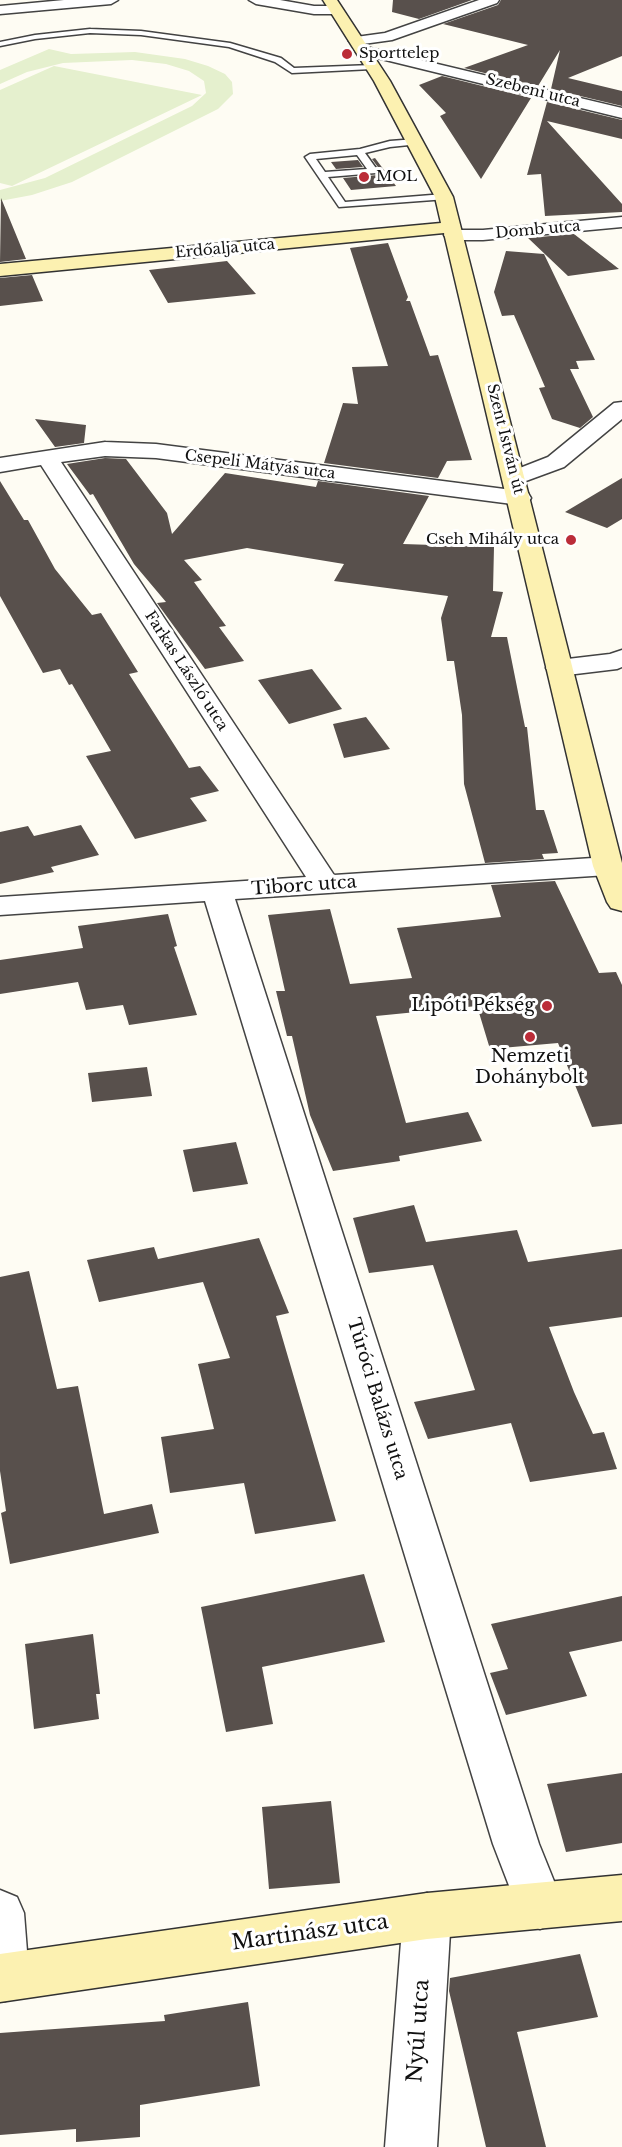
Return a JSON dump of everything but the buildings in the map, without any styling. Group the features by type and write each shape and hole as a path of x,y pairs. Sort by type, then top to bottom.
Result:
{"street":[{"path":"0,10 111,0"},
{"path":"256,0 314,10 330,4"},
{"path":"359,45 492,0"},
{"name":"Szent István út","path":"330,4 382,81 444,197 608,866 622,902"},
{"name":"Szebeni utca","path":"359,45 614,111"},
{"name":"Szebeni utca","path":"382,81 416,71 445,69"},
{"path":"614,111 622,103"},
{"name":"Domb utca","path":"452,231 483,235 622,222"},
{"name":"Erdőalja utca","path":"0,270 452,231"},
{"path":"517,488 556,462 622,408"},
{"name":"Csepeli Mátyás utca","path":"0,465 105,449 156,451 517,488"},
{"name":"Farkas László utca","path":"47,458 325,884"},
{"path":"559,668 617,661 622,658"},
{"name":"Tiborc utca","path":"0,906 608,866"},
{"name":"Túróci Balázs utca","path":"217,891 516,1845 540,1906"},
{"name":"Martinász utca","path":"2,1978 427,1916 622,1898"},
{"path":"0,1912 2,1978"},
{"name":"Nyúl utca","path":"411,2147 427,1916"}],"lane":[{"path":"0,44 35,37 90,31 141,33 230,45 278,60 292,71 372,67"},
{"path":"416,142 390,144 360,152 310,157 342,205 444,197"},
{"path":"322,175 373,171 360,152"},
{"path":"336,155 350,173"}],"green space":[{"path":"49,49 71,54 135,52 185,59 225,74 232,82 233,94 218,109 72,182 32,195 0,201 0,190 45,178 192,106 206,93 204,81 189,71 166,64 132,60 63,63 27,72 0,84 0,70"},
{"path":"54,66 202,95 12,186 0,183 0,90"}],"place":[{"name":"Sporttelep","path":"347,54"},
{"name":"MOL","path":"364,177"},
{"name":"Cseh Mihály utca","path":"571,540"},
{"name":"Lipóti Pékség","path":"547,1006"},
{"name":"Nemzeti Dohánybolt","path":"530,1037"}]}
